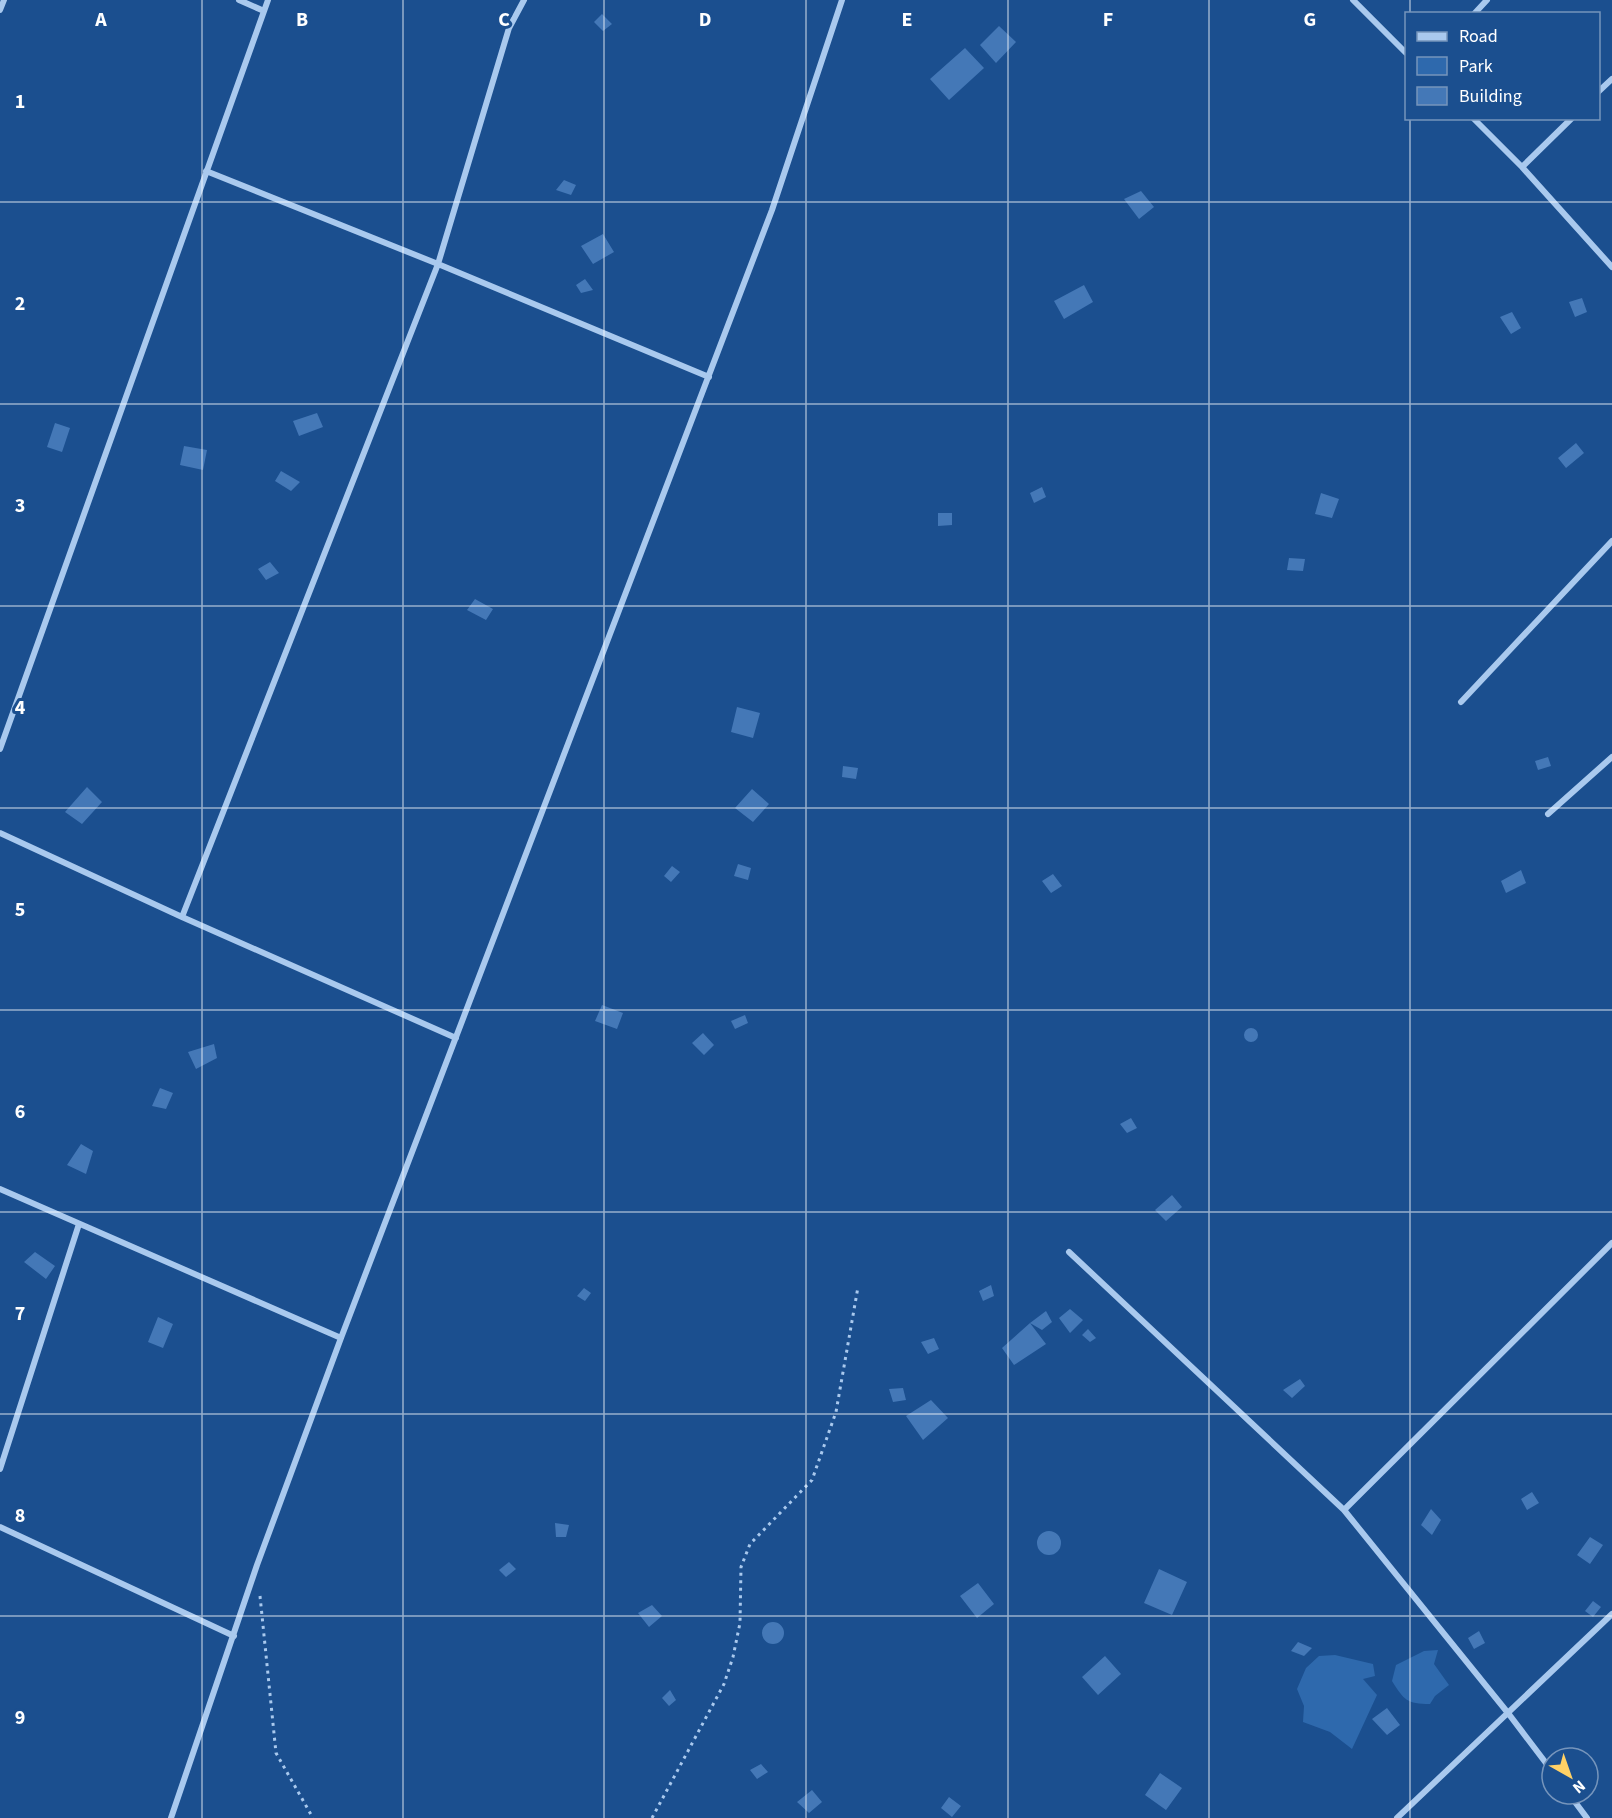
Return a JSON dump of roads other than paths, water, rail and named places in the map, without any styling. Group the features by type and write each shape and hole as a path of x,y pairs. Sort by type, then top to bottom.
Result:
{"street":[{"path":"0,10 4,0"},
{"path":"238,0 264,11"},
{"path":"0,749 268,0"},
{"path":"182,917 438,264 508,28 524,0"},
{"path":"171,1818 257,1565 341,1338 772,210 842,0"},
{"path":"1353,0 1405,52"},
{"path":"1476,12 1487,0"},
{"path":"1600,91 1612,79"},
{"path":"1475,120 1522,167 1612,267"},
{"path":"1522,167 1570,120"},
{"path":"206,171 709,376"},
{"path":"1461,702 1612,541"},
{"path":"1548,814 1612,757"},
{"path":"0,833 182,917 456,1038"},
{"path":"0,1189 341,1338"},
{"path":"0,1468 79,1224"},
{"path":"1344,1510 1612,1243"},
{"path":"1069,1252 1344,1510 1540,1755"},
{"path":"0,1527 234,1636"},
{"path":"1397,1818 1612,1614"}]}
